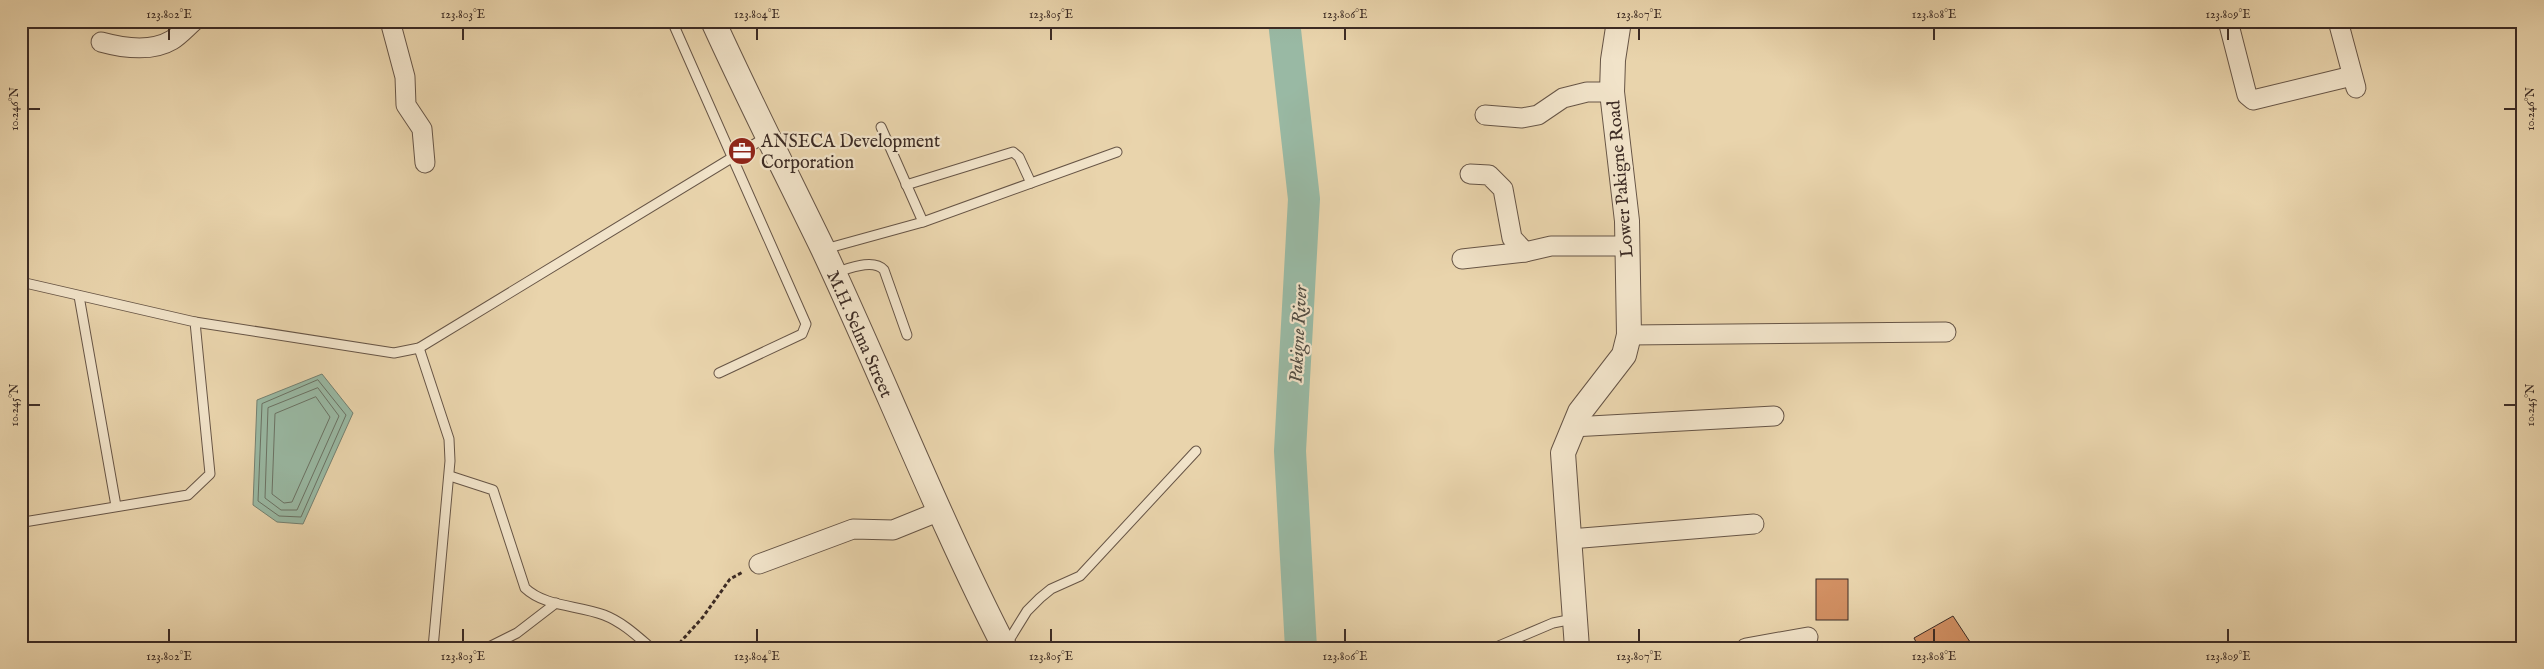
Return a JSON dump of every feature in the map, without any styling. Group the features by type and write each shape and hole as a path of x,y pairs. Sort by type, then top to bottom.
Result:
{"street":[{"path":"101,42 122,47 147,46 172,40 194,21"},
{"path":"390,21 405,77 406,105 422,129 425,164"},
{"name":"M.H. Selma Street","path":"712,21 822,249 940,511 1005,647"},
{"name":"Lower Pakigne Road","path":"1577,648 1563,459 1572,426 1598,387 1624,355 1629,335 1627,221 1612,92 1613,60 1619,21"},
{"path":"2228,21 2247,95 2250,99 2254,100 2354,82 2338,21"},
{"path":"1485,115 1530,117 1551,108 1563,98 1586,92 1612,92"},
{"path":"1470,174 1489,175 1503,189 1512,238 1525,252"},
{"path":"1462,259 1525,252 1551,246 1627,246"},
{"path":"1629,335 1946,332"},
{"path":"1572,426 1774,416"},
{"path":"759,564 853,529 893,530 940,511"},
{"path":"1570,539 1754,524"},
{"path":"1746,648 1808,637"}],"lane":[{"path":"672,21 734,157 806,328 802,334 719,373"},
{"path":"881,127 922,222"},
{"path":"21,282 195,322 394,353 419,348 766,136"},
{"path":"906,185 1013,152 1019,157 1031,183"},
{"path":"822,249 922,222 1117,152"},
{"path":"833,273 872,264 879,265 884,270 907,335"},
{"path":"79,296 116,506"},
{"path":"21,520 24,522 188,494 210,474 195,322"},
{"path":"419,348 449,439 450,476 433,648"},
{"path":"1005,647 1028,612 1040,598 1051,589 1080,576 1196,451"},
{"path":"450,476 493,490 525,588 535,597 605,615 629,628 651,648"},
{"path":"487,648 517,634 556,603"},
{"path":"1494,648 1553,623 1574,619"}],"path":[{"path":"675,648 702,617 730,579 759,564"}],"water":[{"path":"322,374 353,413 303,524 277,522 253,505 257,400"}],"building":[{"path":"1816,579 1848,579 1848,620 1816,620"},
{"path":"1953,616 1974,648 1919,648 1914,638"}],"waterway":[{"name":"Pakigne River","path":"1284,21 1304,199 1290,451 1301,648"}],"place":[{"name":"ANSECA Development Corporation","path":"742,151"}]}
